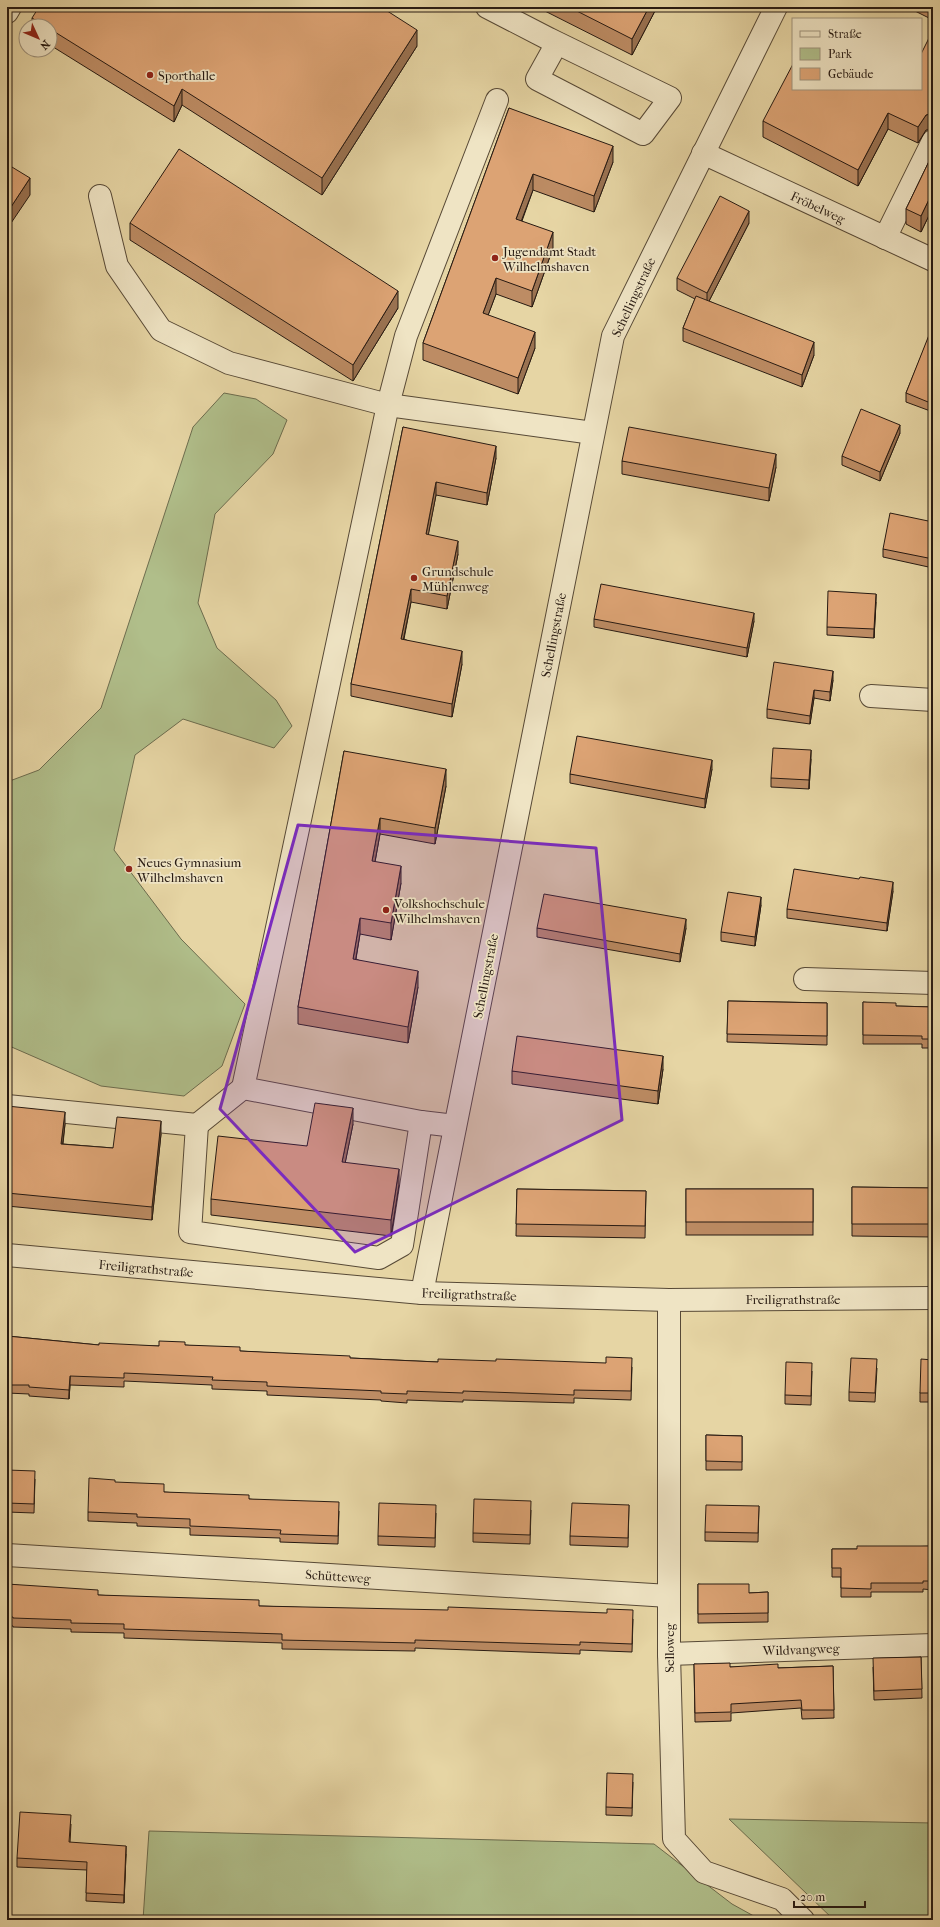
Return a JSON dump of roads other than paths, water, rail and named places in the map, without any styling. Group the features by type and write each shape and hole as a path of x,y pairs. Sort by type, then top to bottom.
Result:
{"street":[{"path":"7,12 10,7"},
{"path":"487,7 549,39 557,43 537,79 643,134 670,98 549,39"},
{"name":"Schellingstraße","path":"422,1293 613,336 776,7"},
{"path":"7,1106 197,1126 244,1088 388,405 406,336 497,100"},
{"path":"885,238 933,141"},
{"name":"Fröbelweg","path":"704,153 933,260"},
{"path":"100,196 117,266 161,330 229,363 388,405 593,433"},
{"path":"871,696 933,700"},
{"path":"805,979 933,983"},
{"path":"244,1088 421,1122 455,1126"},
{"path":"197,1126 190,1232 379,1258 402,1245 421,1122"},
{"name":"Freiligrathstraße","path":"7,1255 422,1293 669,1300 933,1298"},
{"name":"Selloweg","path":"669,1300 669,1654 674,1839 704,1872 782,1899 803,1920"},
{"name":"Schütteweg","path":"7,1555 669,1596"},
{"name":"Wildvangweg","path":"669,1654 933,1645"}],"place":[{"name":"Sporthalle","path":"150,75"},
{"name":"Jugendamt Stadt Wilhelmshaven","path":"495,258"},
{"name":"Grundschule Mühlenweg","path":"414,578"},
{"name":"Neues Gymnasium Wilhelmshaven","path":"129,869"},
{"name":"Volkshochschule Wilhelmshaven","path":"386,910"}]}
